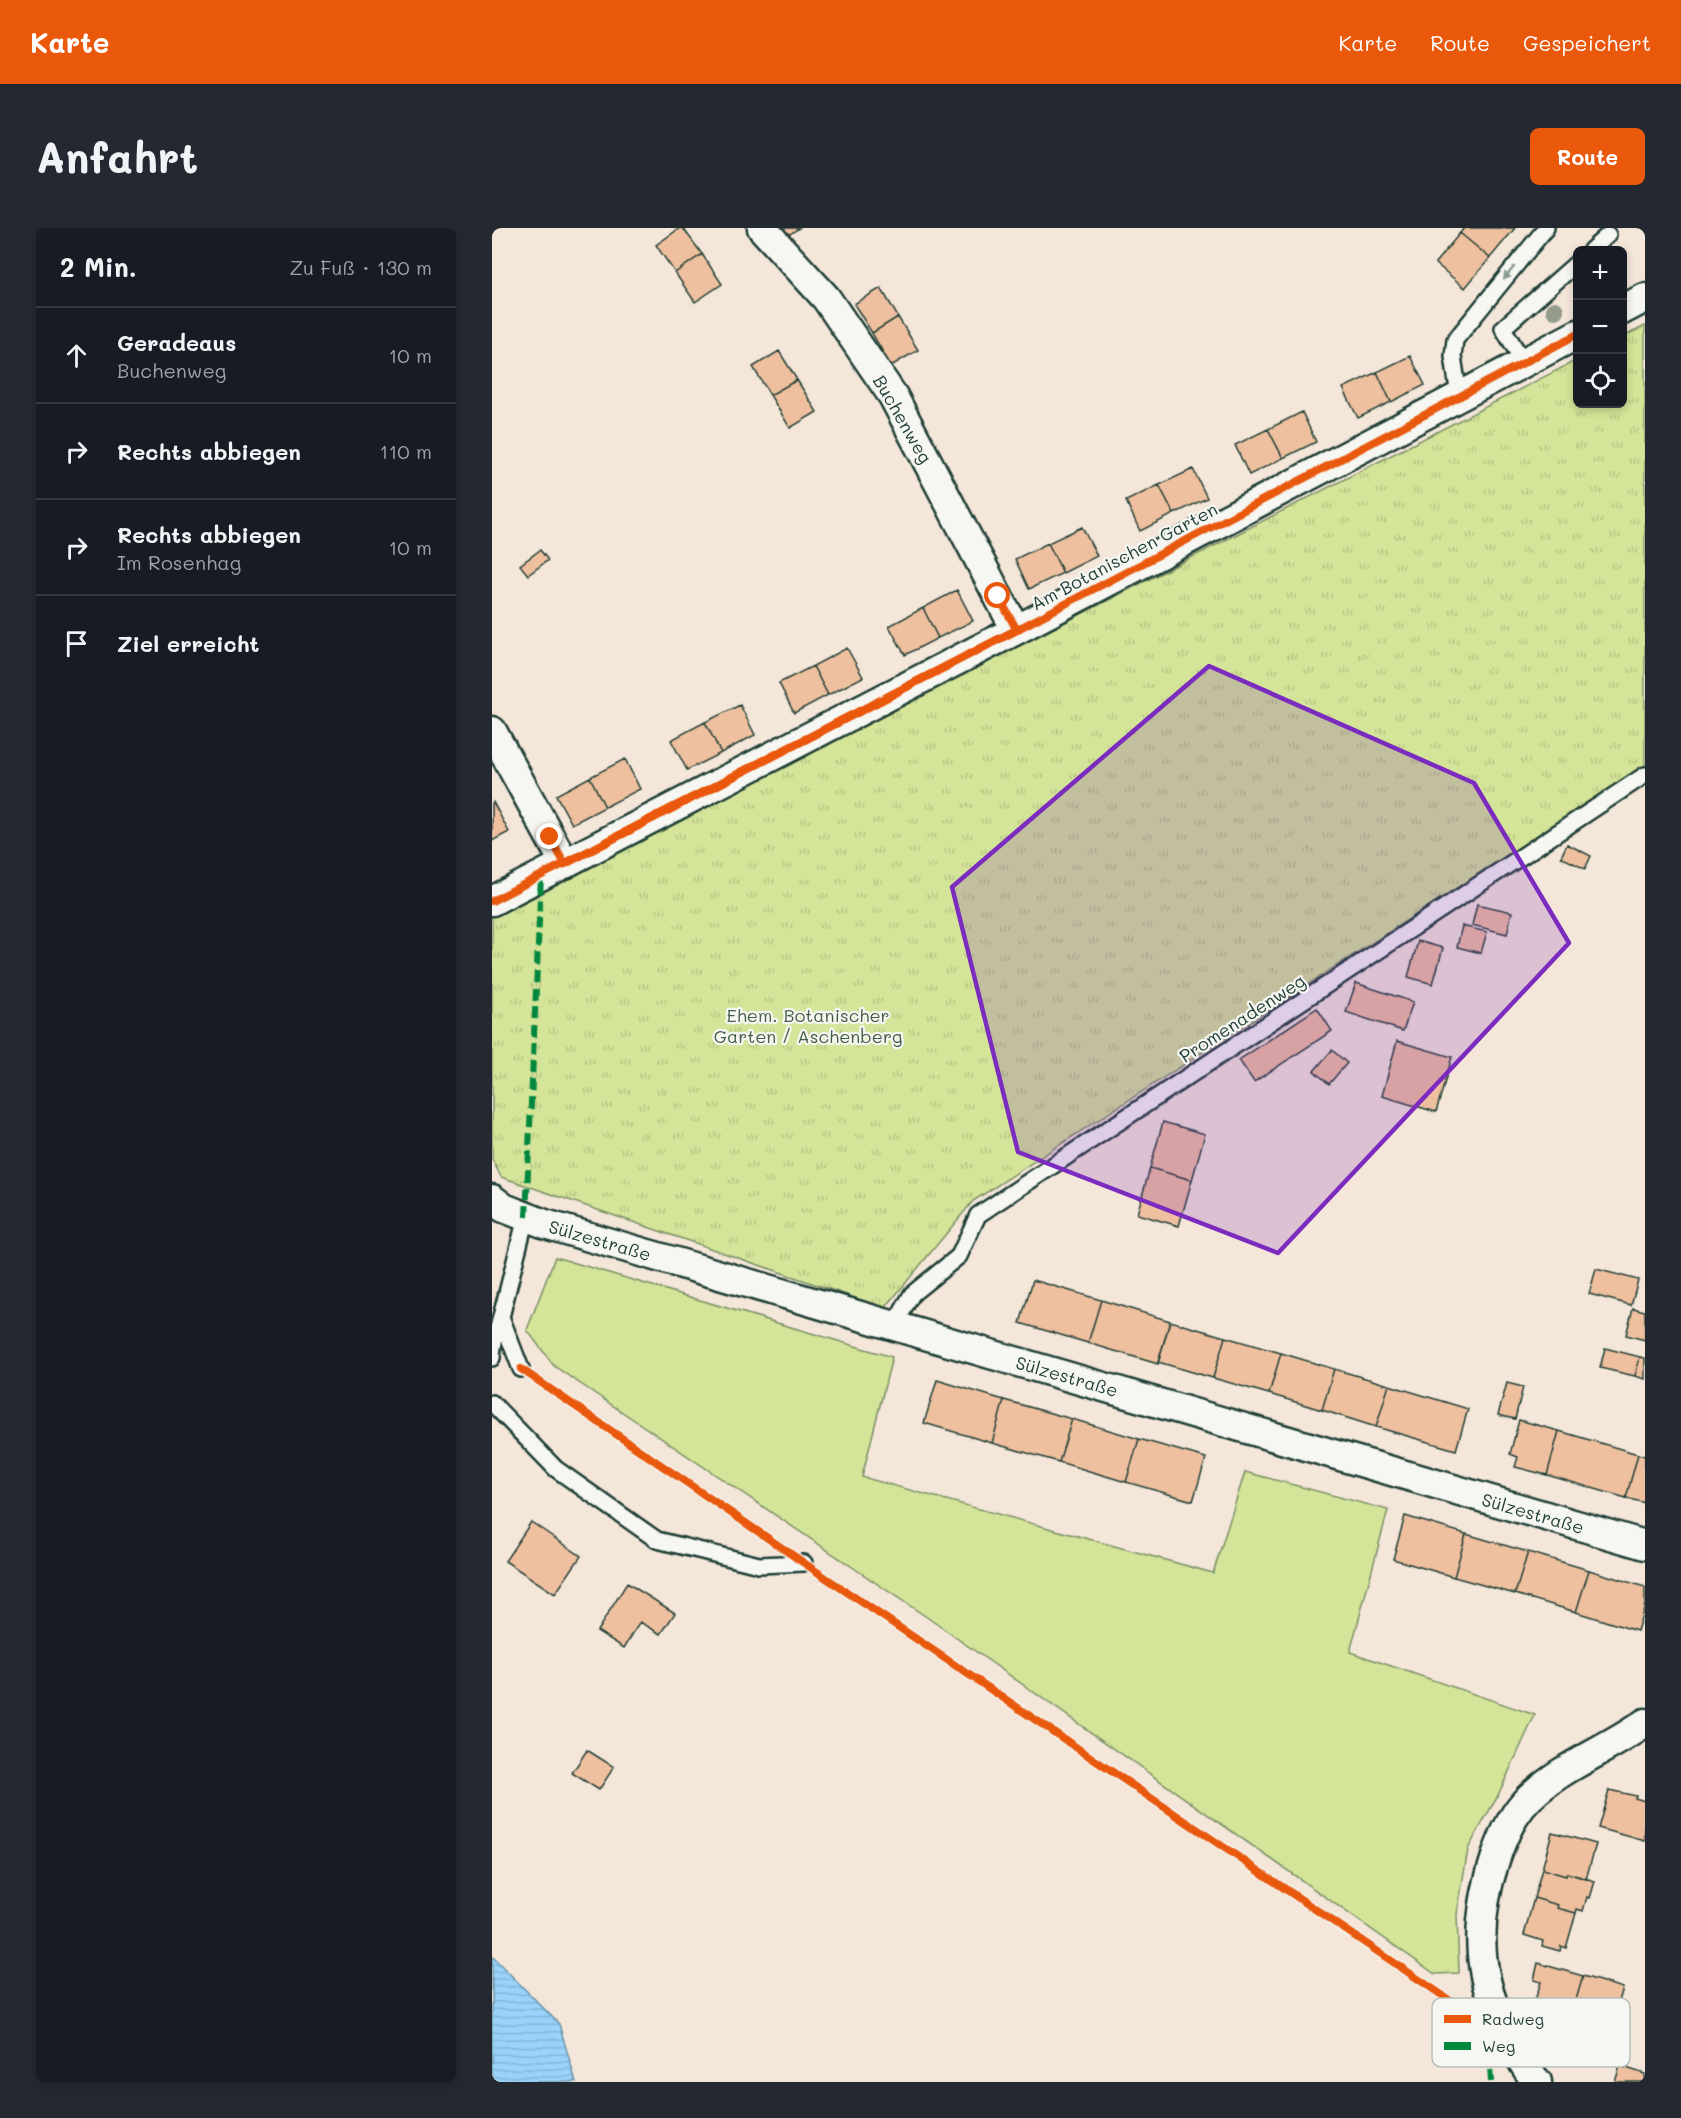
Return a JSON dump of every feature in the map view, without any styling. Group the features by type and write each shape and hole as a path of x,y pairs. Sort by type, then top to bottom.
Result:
{"street":[{"name":"Buchenweg","path":"762,228 826,298 893,396 1017,630"},
{"path":"1627,308 1645,298"},
{"name":"Am Botanischen Garten","path":"492,901 1017,630 1573,337"},
{"path":"492,731 565,864"},
{"name":"Sülzestraße","path":"492,1199 504,1208 545,1224 1645,1545"},
{"path":"1491,1998 1485,1982 1480,1946 1482,1913 1487,1882 1510,1824 1529,1798 1556,1776 1645,1723"},
{"path":"1527,2067 1537,2082"}],"lane":[{"path":"1460,396 1452,356 1455,340 1546,228"},
{"path":"1596,246 1608,235"},
{"path":"1524,363 1503,328 1573,266"},
{"name":"Promenadenweg","path":"894,1326 912,1294 958,1256 978,1215 1645,776"},
{"path":"492,1358 493,1346 526,1217"},
{"path":"501,1317 521,1369"},
{"path":"492,1403 556,1469 657,1540 759,1565 804,1563"}],"highlighted area":[{"path":"1209,666 1474,783 1569,943 1278,1253 1018,1152 952,887"}],"green space":[{"name":"Ehem. Botanischer Garten / Aschenberg","path":"1645,326 1645,766 973,1201 885,1308 501,1177 492,1159 492,916 1573,362 1573,408 1627,408 1627,335"},
{"path":"555,1257 892,1357 862,1477 1213,1573 1245,1472 1388,1510 1350,1652 1535,1715 1499,1793 1468,1849 1457,1914 1459,1973 1435,1974 928,1618 554,1366 527,1330"}],"water":[{"path":"492,1956 559,2024 576,2082 492,2082"}],"building":[{"path":"683,228 702,254 675,273 656,245"},
{"path":"782,228 799,228 787,236"},
{"path":"1464,228 1515,228 1490,258 1460,233"},
{"path":"1460,233 1490,258 1465,288 1435,263"},
{"path":"702,254 722,284 695,302 675,273"},
{"path":"881,288 898,317 872,333 854,304"},
{"path":"898,317 918,350 891,366 872,333"},
{"path":"779,351 797,380 770,395 753,367"},
{"path":"1410,356 1425,385 1391,402 1377,372"},
{"path":"1377,372 1391,402 1358,418 1343,388"},
{"path":"797,380 817,412 790,428 770,395"},
{"path":"1302,412 1316,442 1283,458 1268,429"},
{"path":"1268,429 1283,458 1249,475 1235,445"},
{"path":"1193,469 1207,498 1174,514 1159,485"},
{"path":"1159,485 1174,514 1140,531 1126,501"},
{"path":"1082,527 1097,556 1063,573 1048,543"},
{"path":"1048,543 1063,573 1029,589 1015,559"},
{"path":"540,550 548,560 528,575 520,565"},
{"path":"957,590 973,621 938,638 923,608"},
{"path":"923,608 938,638 905,655 889,626"},
{"path":"847,648 863,677 828,695 813,666"},
{"path":"813,666 828,695 794,713 779,683"},
{"path":"740,705 755,735 721,753 705,722"},
{"path":"705,722 721,753 687,770 671,740"},
{"path":"625,759 640,789 605,807 590,777"},
{"path":"590,777 605,807 572,824 556,795"},
{"path":"492,803 509,832 492,841"},
{"path":"1567,844 1591,856 1585,869 1561,857"},
{"path":"1477,904 1512,912 1507,934 1472,925"},
{"path":"1462,926 1487,932 1481,953 1457,947"},
{"path":"1418,941 1443,948 1433,984 1408,977"},
{"path":"1356,983 1413,1002 1403,1031 1346,1012"},
{"path":"1317,1008 1332,1031 1254,1082 1239,1060"},
{"path":"1397,1041 1452,1057 1436,1112 1382,1096"},
{"path":"1332,1050 1347,1063 1329,1084 1314,1071"},
{"path":"1163,1122 1205,1134 1192,1180 1150,1168"},
{"path":"1150,1168 1192,1180 1179,1226 1137,1214"},
{"path":"1596,1269 1638,1280 1631,1305 1589,1294"},
{"path":"1033,1280 1101,1300 1088,1343 1020,1323"},
{"path":"1101,1300 1170,1321 1158,1364 1088,1343"},
{"path":"1633,1308 1645,1311 1645,1340 1626,1335"},
{"path":"1170,1321 1225,1337 1213,1378 1158,1362"},
{"path":"1225,1337 1281,1353 1269,1394 1213,1378"},
{"path":"1605,1348 1640,1357 1635,1376 1600,1368"},
{"path":"1281,1353 1334,1369 1322,1410 1269,1394"},
{"path":"1640,1357 1645,1358 1645,1379 1635,1376"},
{"path":"1334,1369 1389,1385 1376,1427 1322,1410"},
{"path":"937,1380 1004,1400 992,1443 924,1423"},
{"path":"1507,1383 1523,1387 1515,1419 1498,1415"},
{"path":"1389,1385 1468,1409 1456,1450 1376,1427"},
{"path":"1004,1400 1072,1419 1059,1462 992,1443"},
{"path":"1072,1419 1139,1439 1126,1482 1059,1462"},
{"path":"1519,1420 1559,1431 1547,1475 1515,1467 1518,1457 1510,1454"},
{"path":"1559,1431 1638,1454 1626,1498 1547,1475"},
{"path":"1139,1439 1206,1458 1193,1501 1126,1482"},
{"path":"1638,1454 1645,1456 1645,1503 1626,1498"},
{"path":"1405,1516 1466,1534 1454,1577 1393,1559"},
{"path":"531,1522 581,1556 555,1594 505,1561"},
{"path":"1466,1534 1528,1552 1515,1594 1454,1577"},
{"path":"1528,1552 1589,1570 1576,1612 1515,1594"},
{"path":"1589,1570 1645,1587 1645,1605 1637,1631 1576,1612"},
{"path":"627,1583 675,1613 661,1634 640,1622 624,1648 597,1631"},
{"path":"587,1750 614,1767 599,1790 572,1773"},
{"path":"1609,1790 1636,1796 1635,1798 1645,1801 1645,1841 1598,1828"},
{"path":"1552,1832 1596,1844 1586,1879 1542,1869"},
{"path":"1542,1869 1595,1881 1583,1911 1577,1909 1576,1913 1557,1908 1558,1905 1534,1898"},
{"path":"1534,1898 1576,1913 1566,1948 1561,1946 1560,1951 1542,1946 1543,1941 1524,1935"},
{"path":"1538,1963 1583,1976 1577,1998 1536,1998 1541,1982 1534,1980"},
{"path":"1583,1976 1623,1988 1620,1998 1577,1998"},
{"path":"1620,2067 1645,2074 1645,2082 1615,2082"}],"marked path":[{"path":"526,1217 541,876"},
{"path":"1490,2067 1491,2082"}],"cycle path":[{"path":"492,901 1016,630 1573,337"},
{"path":"521,1369 1446,1998"}],"route":[{"path":"550,837 565,864 1017,630 998,596"}]}
